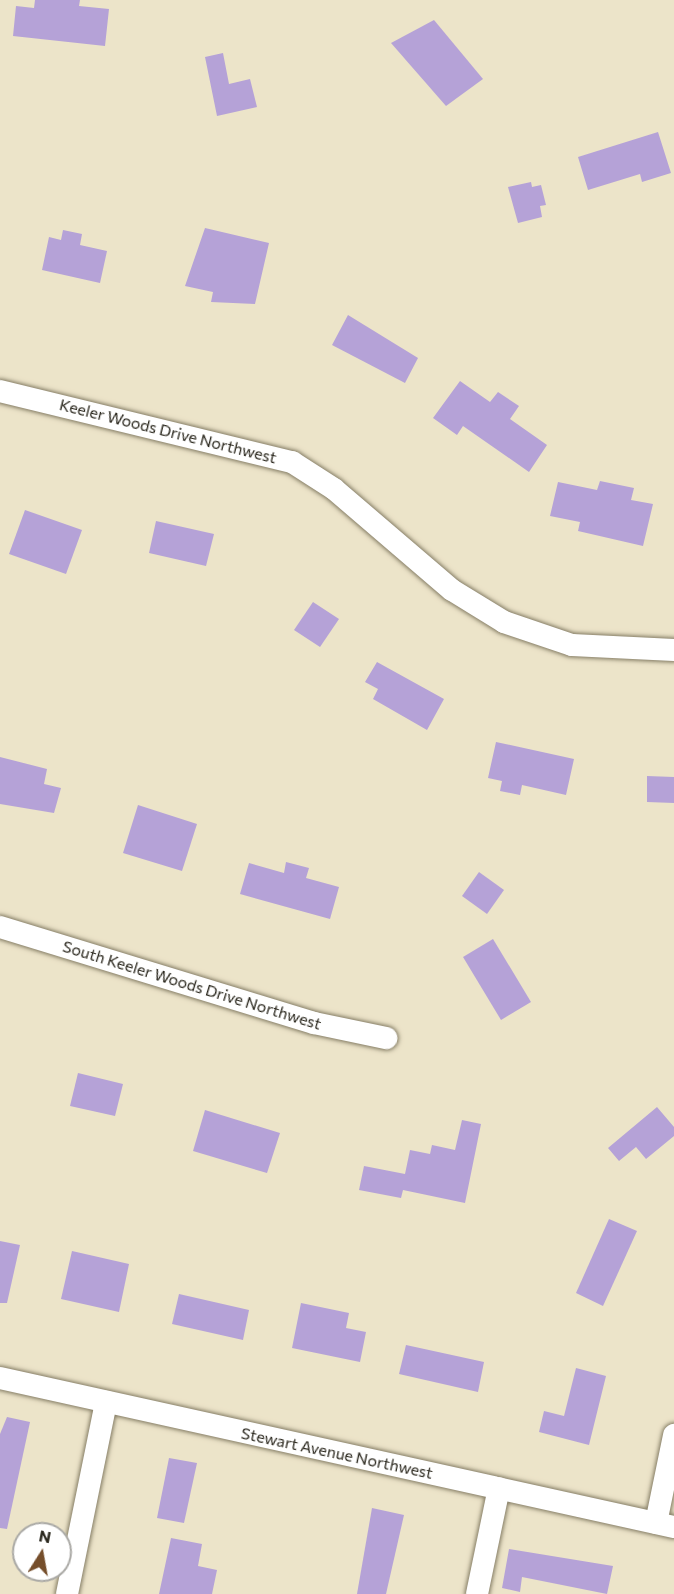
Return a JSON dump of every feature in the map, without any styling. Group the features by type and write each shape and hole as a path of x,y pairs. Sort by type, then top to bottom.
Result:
{"street":[{"name":"Keeler Woods Drive Northwest","path":"0,392 292,462 334,489 452,590 504,622 582,646 674,650"},
{"name":"South Keeler Woods Drive Northwest","path":"0,927 314,1023 386,1038"},
{"name":"Stewart Avenue Northwest","path":"0,1378 665,1525"},
{"path":"67,1594 106,1402"},
{"path":"665,1525 674,1435"},
{"path":"477,1594 499,1488"}],"building":[{"path":"35,0 80,0 79,6 109,9 105,46 13,36 16,6 34,8"},
{"path":"434,20 483,79 446,106 391,43"},
{"path":"223,53 229,84 250,79 257,107 217,116 205,57"},
{"path":"658,132 671,173 642,182 640,174 588,190 578,157"},
{"path":"531,182 532,187 541,185 546,205 540,206 542,217 518,223 508,187"},
{"path":"205,228 269,243 255,304 211,302 213,292 185,286"},
{"path":"63,230 82,234 80,245 107,251 100,283 42,270 49,237 61,240"},
{"path":"348,315 418,358 405,383 332,345"},
{"path":"460,381 490,402 498,392 519,406 510,419 547,445 529,472 463,426 457,435 433,418"},
{"path":"600,481 634,488 631,500 653,504 643,546 578,531 580,522 550,516 558,482 597,490"},
{"path":"25,510 82,530 66,574 9,554"},
{"path":"156,521 214,534 206,566 149,553"},
{"path":"313,602 339,619 320,647 294,630"},
{"path":"377,662 444,699 427,730 373,699 378,689 365,682"},
{"path":"496,742 574,759 566,795 522,785 520,795 500,791 502,781 488,778"},
{"path":"0,757 47,769 44,784 61,788 54,813 0,804"},
{"path":"647,776 674,777 674,803 647,802"},
{"path":"138,805 197,824 182,871 123,853"},
{"path":"286,862 309,868 306,878 339,887 330,919 240,894 249,863 284,873"},
{"path":"479,872 504,890 487,914 462,896"},
{"path":"493,939 531,1002 501,1020 463,957"},
{"path":"78,1073 123,1084 115,1116 70,1106"},
{"path":"657,1107 674,1127 674,1136 646,1159 636,1147 619,1161 608,1148"},
{"path":"205,1110 280,1133 267,1173 193,1151"},
{"path":"462,1120 481,1124 465,1203 403,1190 401,1198 359,1190 364,1166 405,1174 410,1150 430,1154 432,1145 455,1150"},
{"path":"609,1219 637,1231 603,1306 576,1293"},
{"path":"0,1241 20,1245 7,1303 0,1303"},
{"path":"72,1251 129,1264 119,1312 61,1299"},
{"path":"179,1294 249,1310 243,1340 172,1324"},
{"path":"301,1303 349,1313 346,1328 366,1332 360,1362 292,1348"},
{"path":"406,1345 484,1362 478,1392 399,1374"},
{"path":"576,1368 606,1376 589,1445 539,1432 544,1411 564,1416"},
{"path":"7,1417 30,1422 7,1529 0,1528 0,1434"},
{"path":"169,1458 197,1463 184,1523 157,1518"},
{"path":"372,1508 404,1515 386,1594 357,1594"},
{"path":"171,1538 202,1544 198,1566 217,1570 212,1594 159,1594"},
{"path":"509,1549 613,1566 607,1594 522,1577 520,1592 502,1588"}]}
